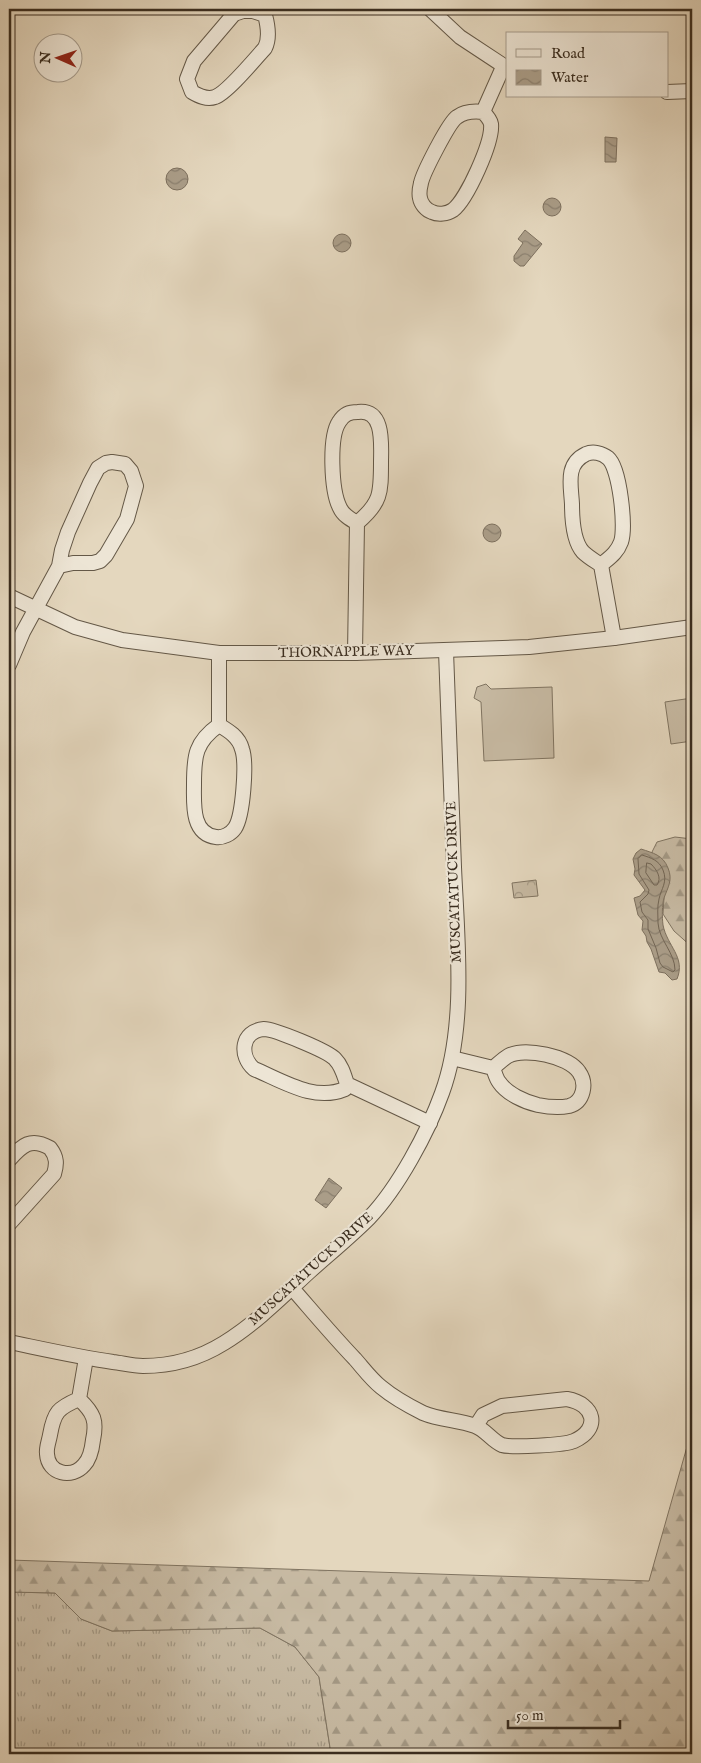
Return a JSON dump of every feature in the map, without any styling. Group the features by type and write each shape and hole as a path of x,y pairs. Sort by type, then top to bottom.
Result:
{"street":[{"path":"430,9 460,37 505,68 483,112"},
{"path":"243,11 268,12 267,43 265,48 227,88 215,97 205,97 192,92 187,79 189,70 194,61 234,14 243,11"},
{"path":"668,92 692,90"},
{"path":"470,111 483,112 491,123 490,141 485,155 460,203 446,214 433,213 423,206 420,200 421,182 451,123 470,111"},
{"path":"355,653 357,522 372,509 380,494 381,433 378,423 368,412 362,411 349,412 336,428 334,438 335,494 340,509 348,518 357,522"},
{"path":"602,565 617,551 621,542 624,532 622,510 613,464 601,454 590,453 580,457 572,468 570,475 572,508 579,547 584,554 602,565 614,638"},
{"path":"9,665 14,642 36,610 59,566 68,532 98,468 112,462 125,464 131,471 136,486 127,519 106,555 93,563 73,563 59,566"},
{"name":"THORNAPPLE WAY","path":"9,596 75,627 122,640 219,653 355,653 529,647 614,638 692,626"},
{"name":"MUSCATATUCK DRIVE","path":"9,1342 86,1358 141,1366 184,1361 223,1344 247,1327 292,1288 370,1216 403,1171 430,1123 443,1091 452,1058 456,1028 457,954 446,651"},
{"path":"219,653 219,725"},
{"path":"219,725 232,733 243,750 243,779 239,821 227,835 219,838 207,836 200,830 196,820 194,761 199,745 208,733 219,725"},
{"path":"347,1084 345,1088 339,1091 326,1094 312,1092 254,1069 244,1053 246,1039 259,1030 270,1030 322,1051 335,1058 340,1065 347,1084 430,1123"},
{"path":"521,1052 549,1056 572,1064 583,1079 584,1089 580,1097 570,1105 555,1107 532,1103 520,1099 507,1090 499,1082 493,1068 508,1056 521,1052"},
{"path":"452,1058 493,1068"},
{"path":"9,1160 20,1147 32,1143 50,1148 56,1159 54,1174 9,1224"},
{"path":"292,1288 380,1387 423,1413 449,1421 476,1426 502,1445 519,1447 570,1443 583,1437 591,1426 591,1415 585,1406 577,1401 567,1399 502,1406 483,1415 476,1426"},
{"path":"79,1399 57,1411 52,1420 46,1453 48,1462 54,1469 62,1473 70,1474 78,1471 85,1464 91,1453 96,1429 95,1418 79,1399 86,1358"}],"green space":[{"path":"486,684 491,689 552,687 554,758 484,761 481,702 474,698 477,687"},
{"path":"692,698 692,741 671,744 665,702"},
{"path":"675,837 692,839 692,947 674,931 663,914 664,898 652,852 657,842"},
{"path":"536,880 538,896 514,898 512,883"},
{"path":"692,1429 692,1754 331,1754 319,1677 295,1647 260,1628 112,1631 81,1619 55,1593 9,1592 9,1560 649,1581"},
{"path":"9,1592 55,1593 81,1619 112,1631 260,1628 295,1647 319,1677 331,1754 9,1754"}],"water":[{"path":"605,137 617,138 616,162 605,162"},
{"path":"177,168 185,171 188,179 185,187 177,190 169,187 166,179 169,171"},
{"path":"552,198 558,201 561,207 558,213 552,216 546,213 543,207 546,201"},
{"path":"525,230 542,244 524,266 520,266 514,261 514,256 523,243 518,239"},
{"path":"338,234 346,234 351,239 349,250 338,252 333,247 333,239"},
{"path":"492,524 498,527 501,533 498,539 492,542 486,539 483,533 486,527"},
{"path":"641,849 660,857 666,864 669,872 669,883 662,911 663,925 678,958 679,971 677,979 672,980 665,973 659,972 642,930 643,921 638,915 634,898 640,896 645,890 634,875 633,859"},
{"path":"329,1178 342,1188 326,1208 315,1200"}]}
